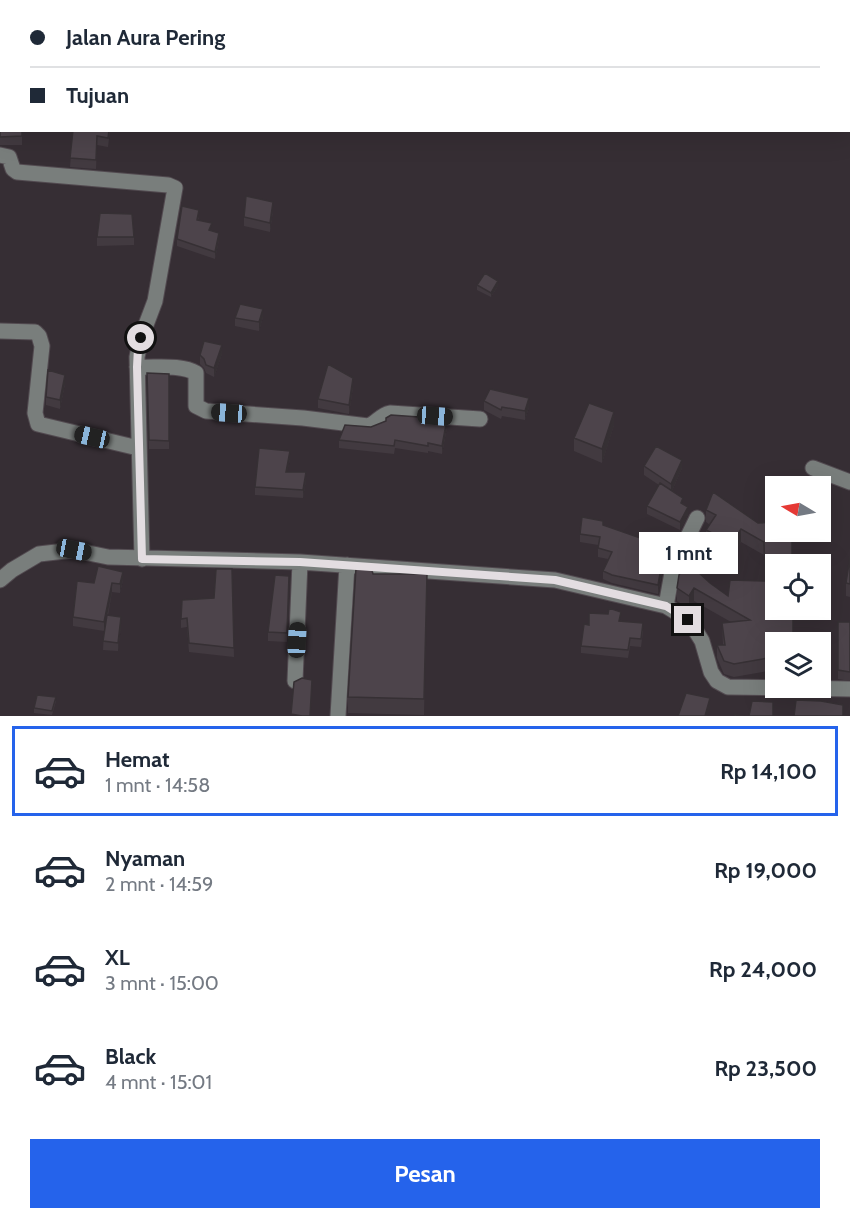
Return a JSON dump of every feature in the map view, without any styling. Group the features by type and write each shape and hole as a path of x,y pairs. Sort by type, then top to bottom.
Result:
{"street":[{"path":"0,155 9,157 17,172 168,185 175,188 155,301 138,348 138,448 142,559"},
{"path":"0,331 34,332 42,343 35,413 38,424 138,448"},
{"path":"137,367 193,371 196,373 196,406 206,411 303,418 368,426 373,425 384,414 390,413 480,419"},
{"path":"813,468 850,482"},
{"path":"666,606 673,567 697,518"},
{"path":"0,580 39,554 74,550 108,557 300,562 555,580 666,606 688,620 702,641 711,672 717,681 728,687 850,689"},
{"path":"295,681 300,562"},
{"path":"338,716 347,565"}],"building":[{"path":"0,132 22,132 22,136 0,137"},
{"path":"73,132 109,132 108,138 97,136 96,160 70,158"},
{"path":"246,196 273,202 270,223 244,217"},
{"path":"182,206 199,210 197,220 212,223 209,230 219,233 215,252 177,239"},
{"path":"100,213 132,214 134,237 97,237"},
{"path":"485,273 498,281 491,293 477,285"},
{"path":"240,304 263,309 259,322 235,318"},
{"path":"204,341 222,345 214,368 206,365 200,355"},
{"path":"328,364 353,378 349,405 318,399"},
{"path":"48,370 65,375 60,400 46,397"},
{"path":"147,373 169,374 169,441 149,440"},
{"path":"490,389 529,398 525,411 502,407 501,410 484,401"},
{"path":"589,403 614,412 602,449 574,438"},
{"path":"391,415 447,419 442,446 395,440 394,446 339,440 345,425 371,427 386,421 386,418"},
{"path":"656,446 682,460 671,484 644,466"},
{"path":"259,448 290,451 286,472 306,472 303,490 255,487"},
{"path":"660,483 683,498 681,503 688,507 680,522 647,506"},
{"path":"713,492 758,523 765,523 765,542 792,542 792,554 765,554 765,581 764,542 741,529 732,543 706,530 716,515 706,510"},
{"path":"582,517 603,521 603,525 649,541 651,533 672,539 663,557 658,585 603,571 612,552 598,548 600,537 580,534"},
{"path":"850,557 850,584 846,583"},
{"path":"687,562 728,596 730,580 765,581 765,620 793,620 793,632 765,632 765,659 734,664 724,661 717,645 725,645 722,623 750,620 694,588 689,596 677,588 679,575"},
{"path":"98,566 123,572 120,584 112,583 104,622 73,617 77,581 94,583"},
{"path":"371,567 373,574 427,574 424,699 348,697 356,568"},
{"path":"216,569 232,569 234,648 189,643 187,618 181,619 182,600 214,598"},
{"path":"275,575 289,576 287,633 268,632"},
{"path":"609,608 621,612 619,621 643,623 641,639 630,638 628,650 581,646 584,624 589,625 589,613 608,614"},
{"path":"107,615 121,617 118,643 103,641"},
{"path":"838,622 850,622 850,672 838,670"},
{"path":"302,678 312,680 310,716 291,714 294,682"},
{"path":"686,693 710,698 705,716 678,716"},
{"path":"37,695 56,697 52,711 34,708"},
{"path":"796,700 843,705 843,716 794,716"},
{"path":"752,701 773,702 773,716 749,716"}],"route":[{"path":"141,338 137,367 142,559 300,562 555,580 666,606 688,620"}]}
